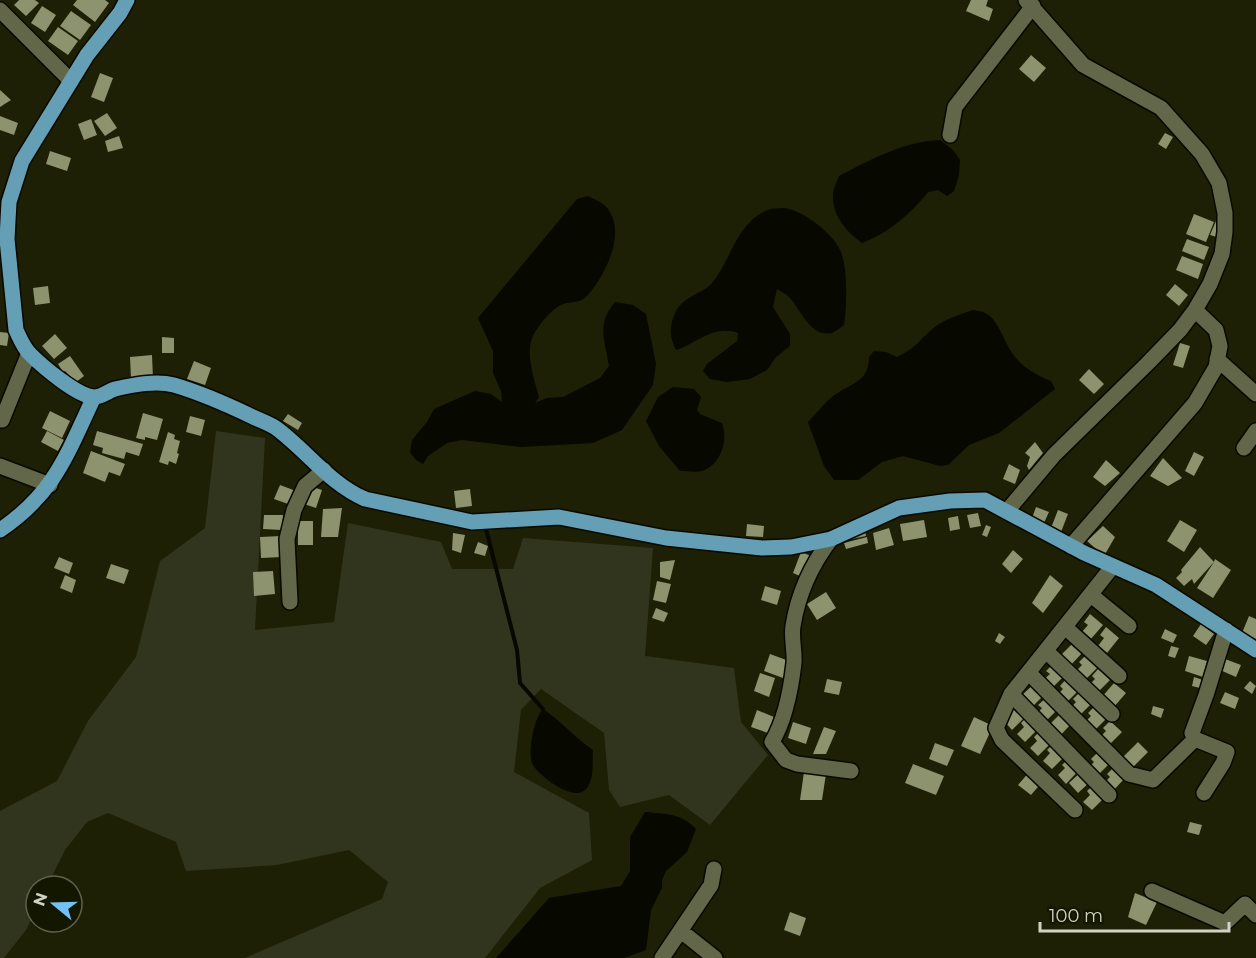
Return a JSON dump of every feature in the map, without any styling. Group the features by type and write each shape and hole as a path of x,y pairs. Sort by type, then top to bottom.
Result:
{"main road":[{"path":"127,0 120,13 87,55 22,161 9,202 7,238 16,330 29,353 73,388 94,397 113,390 144,384 171,384 212,397 274,428 351,493 365,499 472,522 558,517 666,538 762,548 791,547 831,538 899,508 950,501 985,500 1071,546 1156,585 1256,650"},
{"path":"0,530 38,499 50,485 94,397"}],"street":[{"path":"950,135 955,107 1029,3 1083,65 1161,108 1202,154 1219,183 1225,213 1222,254 1196,310 1148,363 1054,455 1007,510"},
{"path":"0,10 71,81"},
{"path":"1071,546 1195,403 1216,367 1220,346 1216,330 1196,310"},
{"path":"0,420 2,420 29,353"},
{"path":"1217,359 1256,394"},
{"path":"1244,448 1256,431"},
{"path":"0,466 50,485"},
{"path":"290,602 287,539 294,510 305,486 324,470"},
{"path":"831,538 815,560 800,598 792,628 794,661 780,728 772,742 786,760 797,764 851,771"},
{"path":"1075,810 1002,740 996,728 1011,694 1113,566"},
{"path":"1091,595 1129,627"},
{"path":"1065,627 1119,676"},
{"path":"1204,793 1223,763 1227,752 1196,739 1192,733 1226,630"},
{"path":"1046,651 1112,714"},
{"path":"1029,673 1129,774 1153,780 1196,739"},
{"path":"1011,694 1109,795"},
{"path":"662,958 711,885 714,869"},
{"path":"1152,891 1225,923 1245,904 1256,915"},
{"path":"681,931 715,958"}],"green space":[{"path":"216,431 265,438 255,630 334,622 348,523 441,542 452,569 513,569 523,538 653,548 645,656 734,668 741,722 768,755 710,825 669,795 620,807 609,790 604,733 541,689 521,710 514,772 589,813 592,860 540,888 485,958 245,958 382,899 388,882 349,850 277,865 186,871 176,842 108,813 87,822 65,850 53,874 24,874 24,933 4,958 0,958 0,811 57,781 88,721 136,657 160,561 205,528"}],"shaded area":[{"path":"940,140 953,150 960,160 959,175 954,191 947,196 938,190 928,192 898,222 862,243 851,234 838,217 833,203 834,190 839,176 901,148"},
{"path":"588,196 603,204 610,212 614,222 614,245 606,268 587,296 580,301 561,305 552,311 534,334 530,357 539,397 535,403 547,398 563,397 600,378 609,366 603,332 605,318 615,302 633,305 646,314 656,364 653,385 622,430 593,443 521,447 462,440 447,443 428,456 423,464 416,460 410,452 412,440 427,422 434,409 475,391 491,394 502,402 501,391 493,373 493,351 478,318 577,199"},
{"path":"787,208 803,215 825,231 840,250 846,276 844,325 832,333 818,331 812,327 789,297 777,289 773,307 790,334 790,346 776,357 767,370 750,379 727,382 710,379 703,371 707,364 737,341 738,333 721,331 713,333 676,350 671,331 674,316 684,302 712,283 745,228 755,217 770,209"},
{"path":"973,310 984,312 991,317 1015,357 1032,371 1051,381 1055,389 999,433 969,445 948,465 940,466 903,456 882,462 858,480 834,480 824,466 808,422 832,397 862,377 866,372 869,357 874,351 886,352 897,357 912,348 940,324"},
{"path":"673,387 694,389 701,397 697,410 700,414 722,423 724,443 722,450 716,461 705,470 680,471 659,446 646,421 658,397"},
{"path":"543,709 593,750 590,782 585,790 579,793 572,793 556,786 532,763 533,735"},
{"path":"645,812 679,817 696,829 687,852 666,871 662,880 662,888 651,910 646,950 624,958 496,958 549,898 621,886 630,871 630,837"}],"building":[{"path":"19,0 35,0 39,3 26,16 14,5"},
{"path":"77,0 105,0 109,3 95,22 73,5"},
{"path":"971,0 988,0 986,6 993,9 989,21 966,11"},
{"path":"42,6 56,15 45,32 31,23"},
{"path":"71,11 91,25 80,40 60,26"},
{"path":"58,27 78,41 68,55 48,41"},
{"path":"1031,55 1046,68 1034,82 1019,69"},
{"path":"100,73 113,78 104,102 91,97"},
{"path":"0,90 11,100 0,107"},
{"path":"107,113 117,128 105,136 94,121"},
{"path":"0,116 18,123 14,135 0,130"},
{"path":"91,119 97,135 84,140 78,124"},
{"path":"1165,133 1173,137 1166,149 1158,144"},
{"path":"119,136 123,148 108,152 105,141"},
{"path":"50,151 71,158 67,171 46,164"},
{"path":"1194,214 1214,222 1206,242 1186,234"},
{"path":"1216,221 1225,225 1220,238 1210,235"},
{"path":"1187,239 1209,247 1204,260 1182,251"},
{"path":"1182,256 1203,264 1198,279 1176,270"},
{"path":"1175,284 1188,295 1179,306 1166,295"},
{"path":"48,286 50,303 35,305 33,288"},
{"path":"0,332 9,333 7,346 0,345"},
{"path":"55,334 67,348 54,359 42,346"},
{"path":"162,337 174,338 174,353 162,353"},
{"path":"1180,343 1190,346 1183,368 1173,365"},
{"path":"152,355 153,378 131,379 130,357"},
{"path":"70,356 84,376 76,382 65,371 63,372 58,364"},
{"path":"194,361 211,368 205,385 187,379"},
{"path":"1089,369 1104,384 1094,394 1079,380"},
{"path":"50,411 70,421 62,438 42,428"},
{"path":"143,413 163,419 157,440 145,437 145,440 136,438"},
{"path":"288,414 302,423 298,430 283,421"},
{"path":"190,416 205,420 201,436 186,432"},
{"path":"47,431 64,440 58,451 41,442"},
{"path":"97,431 143,444 139,456 126,452 124,459 102,453 103,448 93,445"},
{"path":"168,432 175,435 174,439 180,441 176,464 169,461 168,465 159,462"},
{"path":"1035,442 1043,453 1029,470 1027,466 1030,457 1025,453"},
{"path":"91,451 125,464 120,476 109,472 105,482 83,473"},
{"path":"1194,452 1204,457 1194,476 1185,471"},
{"path":"1163,458 1182,478 1168,486 1150,476"},
{"path":"1106,460 1120,473 1105,486 1093,477"},
{"path":"1009,464 1020,470 1015,484 1003,479"},
{"path":"280,485 296,491 291,505 274,499"},
{"path":"310,486 322,490 316,508 304,504"},
{"path":"470,489 472,506 456,508 454,491"},
{"path":"1036,507 1049,512 1043,525 1031,521"},
{"path":"342,508 338,537 321,537 323,509"},
{"path":"1058,510 1068,514 1061,532 1051,528"},
{"path":"978,513 981,526 970,528 967,515"},
{"path":"264,515 283,515 282,530 263,529"},
{"path":"958,516 960,529 950,531 948,518"},
{"path":"924,520 927,537 903,541 900,524"},
{"path":"1180,520 1197,530 1184,552 1167,541"},
{"path":"298,521 313,521 313,545 298,545"},
{"path":"747,524 764,526 763,537 746,536"},
{"path":"986,525 991,527 987,537 982,535"},
{"path":"1103,526 1115,537 1104,556 1087,541"},
{"path":"889,528 894,545 876,550 873,533"},
{"path":"865,530 866,536 842,541"},
{"path":"453,533 465,535 461,553 452,550"},
{"path":"281,536 282,557 261,558 260,537"},
{"path":"867,537 868,543 846,549 844,543"},
{"path":"478,542 488,546 485,556 474,553"},
{"path":"1200,547 1214,562 1194,584 1192,579 1184,586 1176,578"},
{"path":"1013,550 1023,559 1011,573 1002,564"},
{"path":"801,552 811,556 802,577 793,573"},
{"path":"59,557 73,563 69,574 54,568"},
{"path":"1215,559 1231,570 1213,598 1197,588"},
{"path":"675,560 670,580 660,577 660,562"},
{"path":"111,564 129,570 124,584 106,578"},
{"path":"273,571 275,594 254,596 253,572"},
{"path":"65,575 76,580 72,593 60,588"},
{"path":"1050,575 1063,586 1043,613 1032,603"},
{"path":"657,581 671,584 666,603 653,600"},
{"path":"765,586 781,591 777,605 761,600"},
{"path":"826,592 836,608 817,620 807,604"},
{"path":"656,608 668,613 664,622 652,618"},
{"path":"1090,614 1103,625 1090,640 1081,633 1088,625 1084,622"},
{"path":"1249,616 1256,619 1256,639 1242,633"},
{"path":"1201,624 1214,634 1206,645 1193,636"},
{"path":"1106,627 1119,638 1107,653 1098,646 1104,638 1100,635"},
{"path":"1165,629 1177,635 1173,643 1161,638"},
{"path":"999,633 1005,637 1000,644 995,641"},
{"path":"1073,643 1082,653 1070,666 1060,656"},
{"path":"1171,646 1179,648 1175,658 1168,656"},
{"path":"770,654 789,661 783,678 764,671"},
{"path":"1086,655 1098,667 1084,681 1075,672 1082,665 1079,662"},
{"path":"1189,656 1207,661 1203,677 1185,671"},
{"path":"1225,659 1241,665 1236,677 1220,670"},
{"path":"1053,664 1065,675 1051,689 1042,681 1050,674 1046,671"},
{"path":"1099,668 1110,680 1096,694 1088,686 1095,679 1092,676"},
{"path":"760,673 775,678 769,697 754,691"},
{"path":"1194,677 1206,681 1204,689 1192,686"},
{"path":"1067,678 1079,690 1065,704 1056,696 1063,689 1060,686"},
{"path":"827,679 842,682 839,695 824,692"},
{"path":"1250,681 1256,686 1252,694 1244,688"},
{"path":"1114,683 1126,693 1113,708 1101,698"},
{"path":"1033,685 1043,696 1032,707 1022,695"},
{"path":"1080,692 1091,704 1077,718 1069,710 1076,702 1073,699"},
{"path":"1225,692 1239,698 1235,709 1220,703"},
{"path":"1046,698 1057,710 1043,724 1035,716 1042,708 1038,705"},
{"path":"1015,704 1027,715 1012,730 1004,721 1011,714 1008,711"},
{"path":"1095,706 1107,718 1093,732 1084,723 1091,716 1088,713"},
{"path":"1153,706 1164,709 1161,718 1151,714"},
{"path":"757,710 774,717 768,733 751,727"},
{"path":"1061,713 1071,724 1057,739 1046,728"},
{"path":"1028,716 1039,728 1025,742 1017,734 1024,727 1021,723"},
{"path":"974,717 993,726 980,754 961,746"},
{"path":"1110,721 1122,732 1108,746 1099,738 1106,731 1103,728"},
{"path":"793,722 811,728 806,744 788,738"},
{"path":"824,727 836,731 826,754 813,754"},
{"path":"1041,730 1052,742 1038,756 1030,748 1037,741 1034,737"},
{"path":"1138,742 1148,752 1133,767 1123,757"},
{"path":"935,743 954,750 947,766 929,759"},
{"path":"1054,743 1066,755 1052,769 1043,761 1050,753 1047,750"},
{"path":"1098,752 1109,764 1095,778 1087,769 1094,762 1091,759"},
{"path":"1069,758 1080,769 1066,784 1058,775 1065,768 1062,765"},
{"path":"913,764 944,776 936,795 905,783"},
{"path":"1114,767 1125,778 1111,793 1103,784 1110,777 1107,774"},
{"path":"1030,771 1043,781 1031,795 1018,785"},
{"path":"1082,771 1091,781 1078,793 1069,783"},
{"path":"804,772 826,774 822,800 800,800"},
{"path":"1094,784 1106,796 1092,810 1083,802 1090,795 1087,791"},
{"path":"1190,822 1202,825 1199,835 1187,832"},
{"path":"1135,893 1157,902 1146,925 1128,917"},
{"path":"790,912 806,918 800,936 784,930"}],"waterway":[{"path":"486,529 517,650 520,683 543,709"}]}
